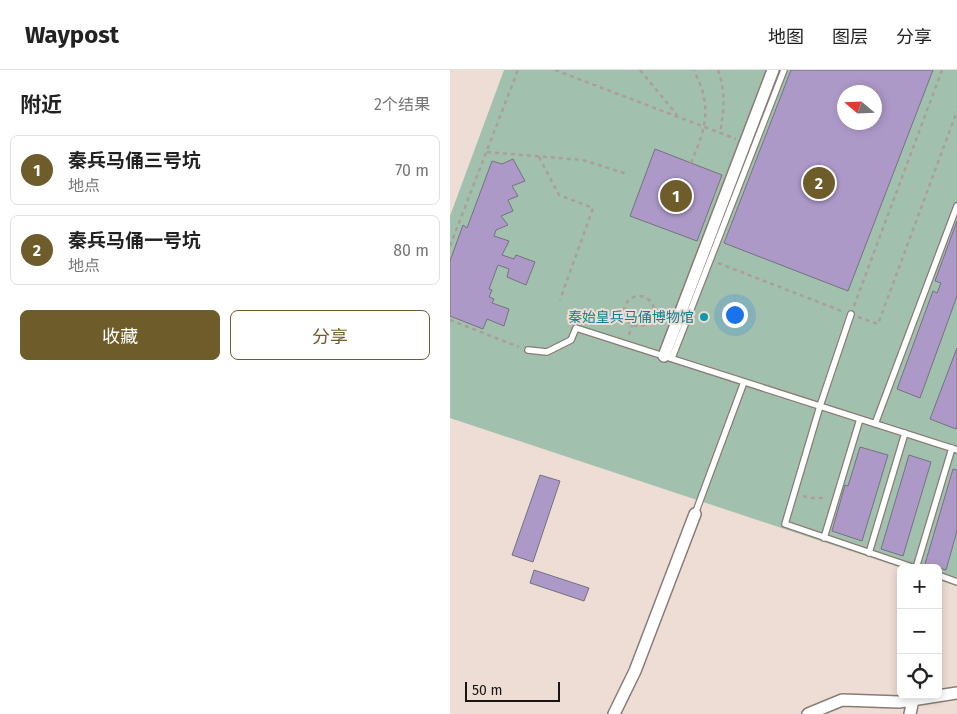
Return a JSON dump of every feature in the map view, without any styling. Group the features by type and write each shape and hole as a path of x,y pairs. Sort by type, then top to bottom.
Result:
{"street":[{"path":"668,357 773,70"},
{"path":"614,714 635,671 695,514"},
{"path":"808,714 842,700 899,702 957,693"},
{"path":"910,714 913,700"}],"lane":[{"path":"668,357 710,260 784,70"},
{"path":"875,424 957,206"},
{"path":"851,314 820,406 785,524 903,564"},
{"path":"528,350 547,352 571,340 576,328 954,449 916,564"},
{"path":"695,514 744,382"},
{"path":"824,538 860,419"},
{"path":"869,553 905,433"},
{"path":"942,576 957,580"}],"path":[{"path":"450,246 518,70"},
{"path":"555,70 746,142"},
{"path":"640,70 678,117"},
{"path":"691,163 705,126 702,88 694,70"},
{"path":"718,70 723,82 724,94 724,113 720,132"},
{"path":"851,314 942,70"},
{"path":"710,260 878,324 957,111"},
{"path":"486,152 583,160 627,174"},
{"path":"539,157 559,195 594,208 560,300"},
{"path":"643,296 651,302 653,316 650,321 642,326 632,324 628,322 624,313 626,303 634,297 643,296"},
{"path":"450,320 528,350"},
{"path":"626,344 632,324"},
{"path":"794,494 811,498 836,498"}],"green space":[{"name":"秦始皇兵马俑博物馆","path":"504,70 957,70 957,586 942,581 942,564 897,564 897,566 450,418 450,216"}],"building":[{"path":"791,70 933,70 848,291 724,243"},
{"path":"655,149 722,175 697,241 630,216"},
{"path":"513,159 525,181 512,186 518,196 508,200 513,211 501,216 508,225 496,230 494,236 509,241 502,255 514,259 516,255 535,262 526,285 507,277 509,269 498,265 489,289 492,290 489,297 494,299 492,303 509,309 504,326 487,319 483,329 450,316 450,261 463,225 467,228 492,161 502,164"},
{"path":"957,221 957,296 920,398 897,389 933,291 937,293 941,283 935,281"},
{"path":"957,348 957,425 956,429 930,419"},
{"path":"860,447 888,455 862,541 832,531 845,485 848,486"},
{"path":"909,455 931,462 903,556 881,549"},
{"path":"953,469 957,470 957,531 946,570 942,569 942,564 925,564"},
{"path":"540,475 560,481 533,562 512,555"},
{"path":"534,570 589,588 584,601 530,583"}],"place":[{"name":"秦兵马俑一号坑","path":"819,183"},
{"name":"秦兵马俑三号坑","path":"676,196"},
{"name":"秦始皇兵马俑博物馆","path":"704,317"}]}
